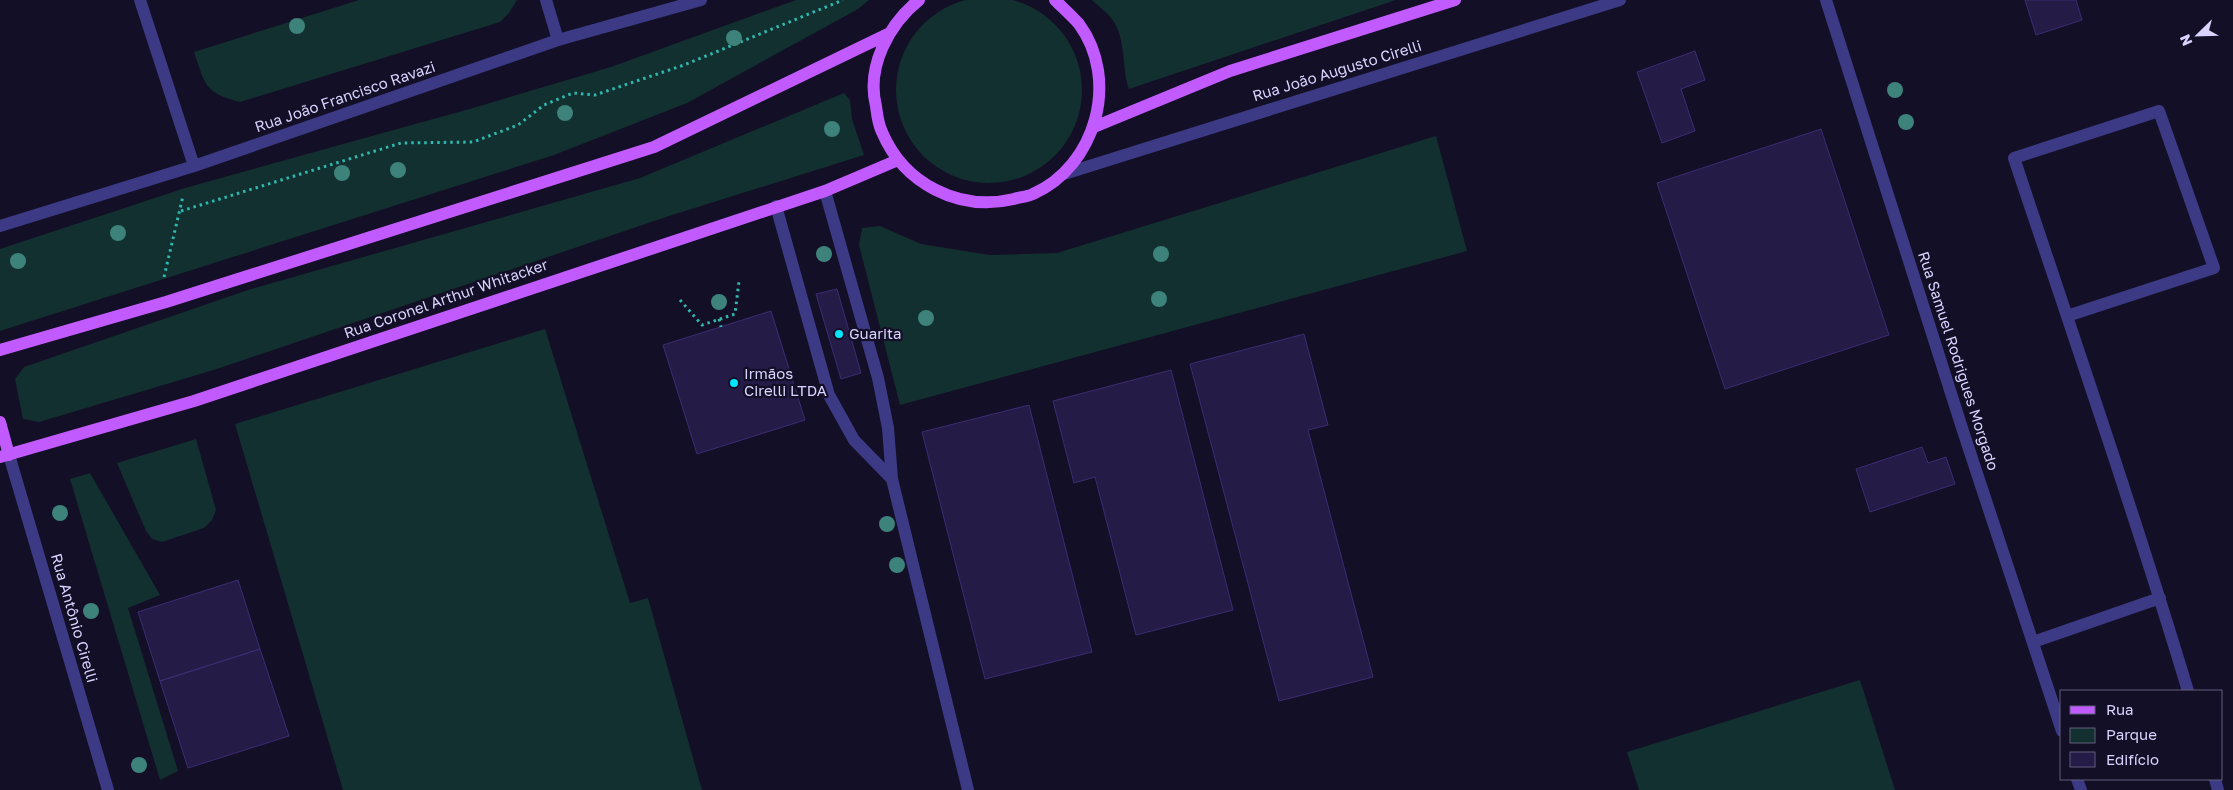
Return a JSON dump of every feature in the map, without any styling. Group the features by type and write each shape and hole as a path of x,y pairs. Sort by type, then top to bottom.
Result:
{"main road":[{"path":"919,0 906,10 888,34 876,65 874,98 881,131 898,160 925,185 959,200 996,203 1032,194 1064,174 1082,153 1094,127 1100,92 1095,57 1079,25 1055,0"},
{"path":"1094,127 1230,71 1455,0"},
{"path":"0,350 166,302 654,147 888,34"},
{"name":"Rua Coronel Arthur Whitacker","path":"4,456 194,401 824,191 898,160"},
{"path":"0,422 4,456"}],"street":[{"path":"140,0 194,166"},
{"path":"546,0 558,40"},
{"name":"Rua João Francisco Ravazi","path":"0,226 194,166 558,40 701,0"},
{"name":"Rua João Augusto Cirelli","path":"1064,174 1620,0"},
{"name":"Rua Samuel Rodrigues Morgado","path":"1826,0 1963,431 2060,725"},
{"path":"2066,316 2214,268 2159,112 2014,158 2066,316 2160,598 2188,690"},
{"path":"824,191 878,378 888,428 892,479 968,790"},
{"path":"776,206 829,395 854,440 892,479"},
{"name":"Rua Antônio Cirelli","path":"4,456 108,790"},
{"path":"2033,642 2160,598"}],"path":[{"path":"180,211 401,143 473,142 518,125 544,105 573,93 595,95 675,68 843,0"},
{"path":"164,278 185,188"},
{"path":"680,300 702,325 735,314 739,280"},
{"path":"718,319 721,327"}],"green space":[{"path":"971,-1 1007,-1 1016,1 1033,8 1048,18 1061,31 1071,46 1078,63 1081,81 1080,108 1075,126 1055,156 1025,176 989,183 953,176 923,156 903,126 896,90 903,54 917,31 930,18 945,8"},
{"path":"359,0 517,0 509,13 500,22 240,102 219,95 204,80 194,52"},
{"path":"796,0 869,0 858,9 687,103 554,155 0,331 0,249 185,188 473,108 611,67"},
{"path":"1092,0 1396,0 1129,89 1122,44 1117,27 1110,16"},
{"path":"844,93 850,100 852,119 864,155 669,216 217,369 39,422 23,419 15,379 24,367 248,290 640,178"},
{"path":"1436,136 1467,251 900,405 859,245 862,228 880,226 921,244 990,255 1057,253"},
{"path":"545,329 630,603 648,598 702,790 343,790 235,424"},
{"path":"196,439 216,510 212,520 204,528 162,542 152,539 146,531 117,463"},
{"path":"90,473 160,595 128,608 178,771 160,780 70,479"},
{"path":"1860,680 1895,790 1639,790 1627,752"}],"building":[{"path":"2025,0 2076,0 2082,20 2036,35"},
{"path":"1695,51 1705,80 1681,89 1695,131 1662,143 1637,72"},
{"path":"1821,129 1889,335 1725,389 1657,183"},
{"name":"Guarita","path":"837,289 861,373 841,379 816,294"},
{"name":"Irmãos Cirelli LTDA","path":"771,311 805,420 697,454 663,345"},
{"path":"1304,334 1328,425 1308,430 1373,677 1279,701 1190,364"},
{"path":"1171,370 1233,610 1136,635 1095,477 1074,483 1053,401"},
{"path":"1029,405 1092,652 985,679 922,432"},
{"path":"1922,447 1928,463 1946,457 1955,484 1870,512 1856,469"},
{"path":"238,580 260,649 160,681 138,612"},
{"path":"260,649 289,736 188,768 160,681"}],"place":[{"name":"Guarita","path":"839,334"},
{"name":"Irmãos Cirelli LTDA","path":"734,383"}]}
